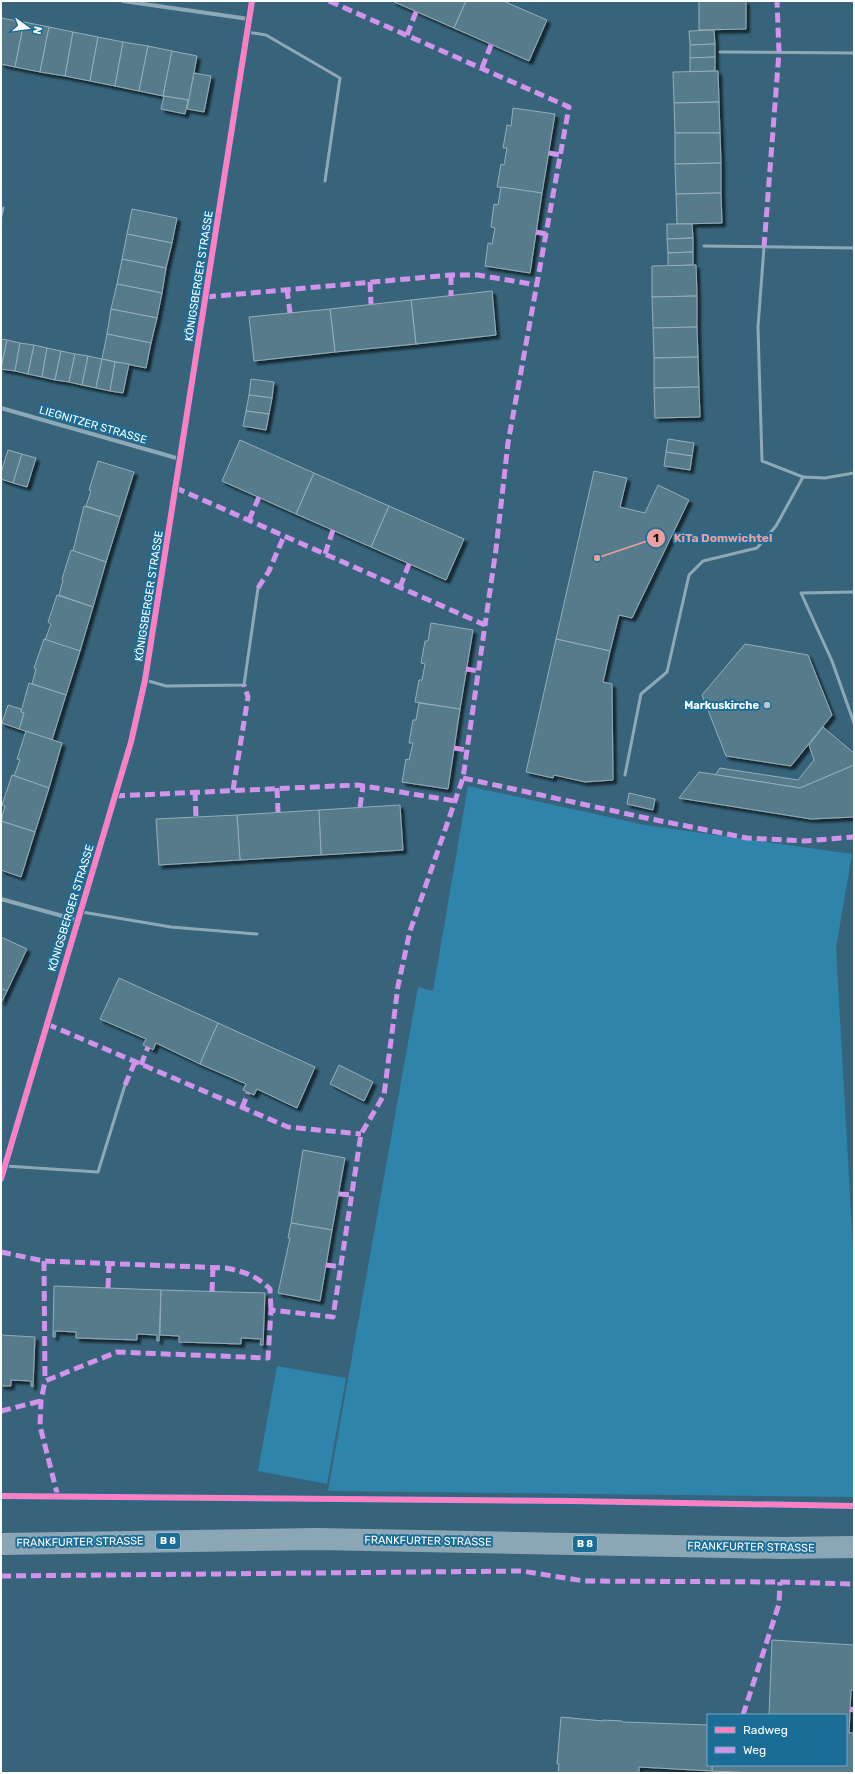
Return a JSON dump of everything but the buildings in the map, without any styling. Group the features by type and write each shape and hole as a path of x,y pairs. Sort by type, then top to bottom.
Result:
{"main road":[{"name":"FRANKFURTER STRASSE","path":"1,1544 317,1539 774,1548 854,1547"}],"street":[{"path":"124,1 249,19"},
{"name":"KÖNIGSBERGER STRASSE","path":"1,1179 131,742 145,680 252,1"},
{"name":"LIEGNITZER STRASSE","path":"1,408 180,459"},
{"path":"1,899 77,920"}],"lane":[{"path":"247,32 266,36 340,78 325,181"},
{"path":"720,52 854,52"},
{"path":"1,216 3,208"},
{"path":"704,246 854,248"},
{"path":"764,247 758,327 762,461 803,477 825,478 854,473"},
{"path":"625,775 641,694 667,672 689,575 703,562 757,548 776,526 803,477"},
{"path":"145,680 166,686 244,685 258,588"},
{"path":"854,592 801,593 832,661 854,723"},
{"path":"80,912 171,927 257,934"},
{"path":"5,1166 98,1172 125,1085"}],"shaded area":[{"path":"468,786 645,825 852,854 836,948 854,1267 854,1497 328,1491 418,987 433,991"},
{"path":"277,1366 346,1378 327,1484 258,1471"}],"marked path":[{"path":"329,1 569,107 508,443 496,549 485,625"},
{"path":"764,247 779,52 777,1"},
{"path":"407,35 416,12"},
{"path":"482,68 491,45"},
{"path":"549,153 560,155"},
{"path":"536,232 546,234"},
{"path":"451,275 451,296"},
{"path":"206,297 451,275 478,275 537,285"},
{"path":"370,282 371,304"},
{"path":"287,289 290,313"},
{"path":"58,1497 40,1426 41,1401 45,1381 117,1352 268,1358 271,1310 333,1317 361,1134 384,1095 398,986 410,931 463,778 485,625 176,488"},
{"path":"249,520 259,497"},
{"path":"325,554 333,530"},
{"path":"258,588 269,571 284,536"},
{"path":"400,587 409,564"},
{"path":"466,669 478,671"},
{"path":"233,790 248,697 244,685"},
{"path":"454,748 466,750"},
{"path":"463,778 646,818 747,838 804,841 854,837"},
{"path":"115,796 358,785 455,801"},
{"path":"360,807 363,786"},
{"path":"277,788 278,812"},
{"path":"195,791 196,817"},
{"path":"47,1024 288,1127 361,1134"},
{"path":"141,1065 148,1047"},
{"path":"125,1085 135,1062"},
{"path":"242,1108 248,1093"},
{"path":"339,1194 352,1195"},
{"path":"1,1252 44,1261 226,1268 250,1275 270,1289 271,1310"},
{"path":"44,1261 45,1381"},
{"path":"108,1288 109,1264"},
{"path":"326,1265 341,1267"},
{"path":"212,1292 213,1268"},
{"path":"1,1411 41,1401"},
{"path":"1,1576 522,1571 584,1581 854,1584"},
{"path":"743,1714 779,1604 780,1582"},
{"path":"850,1709 854,1710"}],"cycle path":[{"path":"1,1179 131,742 145,680 252,1"},
{"path":"1,1496 572,1501 854,1506"}],"place":[{"name":"KiTa Domwichtel","path":"597,558"},
{"name":"Markuskirche","path":"767,705"}]}
